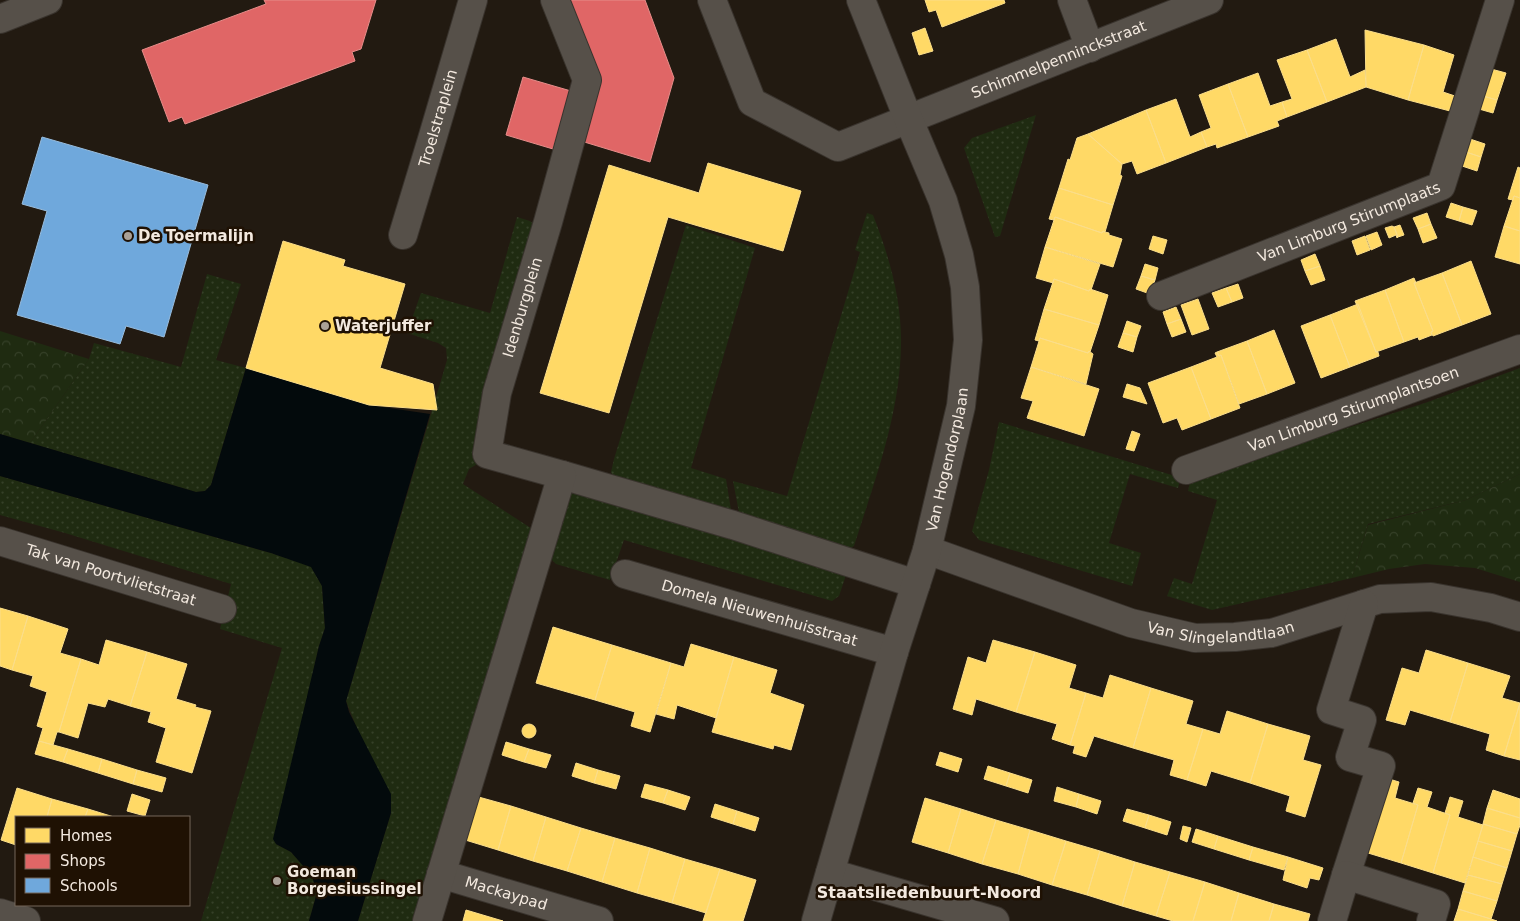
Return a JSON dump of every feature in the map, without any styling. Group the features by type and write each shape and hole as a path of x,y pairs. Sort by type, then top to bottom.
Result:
{"street":[{"path":"0,19 48,0"},
{"name":"Troelstraplein","path":"403,235 473,0"},
{"name":"Idenburgplein","path":"555,0 587,80 548,222 497,393 487,454 562,475"},
{"path":"712,0 752,102 838,147 908,118"},
{"name":"Van Hogendorplaan","path":"816,921 894,652 927,550 961,406 968,340 965,287 959,255 943,201 862,0"},
{"path":"1072,0 1090,48"},
{"name":"Schimmelpenninckstraat","path":"908,118 1209,0"},
{"name":"Van Limburg Stirumplaats","path":"1160,296 1441,186 1500,0"},
{"name":"Van Limburg Stirumplantsoen","path":"1186,470 1520,349"},
{"path":"427,921 562,475 733,525 916,584"},
{"name":"Tak van Poortvlietstraat","path":"0,541 222,609"},
{"name":"Van Slingelandtlaan","path":"927,550 1131,623 1196,638 1235,637 1272,633 1380,599 1431,597 1491,608 1520,617"},
{"name":"Domela Nieuwenhuisstraat","path":"625,574 894,652"},
{"path":"1332,921 1381,766 1350,757 1362,720 1331,710 1364,604"},
{"path":"830,873 995,921"},
{"name":"Mackaypad","path":"441,874 599,921"},
{"path":"1346,875 1436,904 1431,921"},
{"path":"0,913 26,921"}],"green space":[{"path":"1036,115 1000,236 995,237 964,148 972,138"},
{"path":"867,213 873,215 879,231 897,295 901,328 900,371 891,422 878,472 854,546 846,551 740,518 733,481 787,496 860,252 855,250"},
{"path":"517,217 530,221 536,226 479,463 469,469 463,484 537,532 422,921 358,921 391,813 346,701 447,360 446,348 438,343 407,333 421,293 490,313"},
{"path":"686,225 755,248 691,468 726,479 732,516 615,480 611,472"},
{"path":"207,274 241,284 216,360 246,368 211,485 205,491 196,492 30,443 89,359 94,343 181,367"},
{"path":"0,331 89,359 30,443 0,434"},
{"path":"1520,368 1520,474 1466,500 1368,524 1352,578 1212,610 1167,596 1174,578 1192,584 1217,500 1188,491 1191,478 1425,403"},
{"path":"999,422 1175,476 1180,480 1178,488 1130,474 1109,543 1141,553 1132,586 979,540 972,531 989,470"},
{"path":"1520,474 1520,582 1475,568 1425,564 1389,569 1352,578 1368,525 1466,500"},
{"path":"0,476 311,566 322,586 325,628 303,716 276,844 291,852 312,876 317,893 309,921 201,921 282,648 220,629 231,584 0,515"},
{"path":"576,489 846,575 839,596 832,601 624,540 610,580 556,564 548,556 566,495"}],"shaded area":[{"name":"Goeman Borgesiussingel","path":"246,368 369,405 430,414 346,701 349,712 391,794 391,813 358,921 309,921 317,893 312,876 291,852 276,844 273,839 319,646 325,628 322,586 311,567 271,553 0,476 0,434 196,492 205,491 211,485"}],"building: Homes":[{"path":"925,0 1004,0 1005,3 942,27 936,10 929,12"},
{"path":"925,28 933,51 919,55 912,33"},
{"path":"1365,30 1424,45 1408,100 1366,87"},
{"path":"1336,39 1350,77 1365,70 1366,87 1327,102 1307,50"},
{"path":"1424,45 1454,55 1443,92 1455,96 1450,111 1408,100"},
{"path":"1307,50 1327,102 1287,117 1282,102 1292,99 1277,60"},
{"path":"1491,69 1506,73 1497,100 1483,96"},
{"path":"1258,73 1270,106 1282,102 1287,117 1277,121 1279,126 1248,137 1228,84"},
{"path":"1228,84 1248,137 1217,148 1216,144 1207,147 1201,132 1211,128 1199,95"},
{"path":"1483,96 1497,100 1493,113 1479,109"},
{"path":"1176,99 1190,137 1201,132 1207,147 1166,163 1146,110"},
{"path":"1146,110 1166,163 1137,174 1132,161 1122,164 1088,134"},
{"path":"1088,134 1122,164 1120,175 1122,176 1113,205 1059,188 1077,138"},
{"path":"1470,139 1485,144 1481,157 1466,152"},
{"path":"1466,152 1481,157 1477,171 1462,166"},
{"path":"708,163 801,191 783,251 668,217 609,413 540,393 609,165 699,193"},
{"path":"1518,167 1520,168 1520,198 1514,196 1513,200 1508,199"},
{"path":"1059,188 1113,205 1105,232 1103,231 1102,233 1055,217 1054,220 1049,219"},
{"path":"1514,196 1520,198 1520,231 1504,226"},
{"path":"1451,203 1463,207 1459,221 1446,217"},
{"path":"1463,207 1477,211 1472,225 1459,221"},
{"path":"1427,213 1431,224 1418,229 1413,218"},
{"path":"1055,217 1102,233 1103,231 1122,239 1113,267 1045,247"},
{"path":"1431,224 1437,238 1423,243 1418,229"},
{"path":"1400,225 1404,235 1398,237 1394,227"},
{"path":"1504,226 1520,231 1520,264 1495,257"},
{"path":"1394,227 1397,238 1396,235 1389,238 1385,228"},
{"path":"1377,232 1382,245 1371,250 1366,236"},
{"path":"1153,236 1167,240 1163,254 1149,249"},
{"path":"1365,236 1370,250 1357,255 1352,241"},
{"name":"Waterjuffer","path":"283,241 345,260 343,266 405,284 380,368 433,384 437,410 369,405 246,368"},
{"path":"1045,247 1100,264 1091,290 1089,291 1054,279 1053,283 1036,278"},
{"path":"1315,254 1320,266 1305,271 1301,260"},
{"path":"1471,261 1491,314 1462,325 1442,273"},
{"path":"1145,264 1158,268 1155,280 1141,276"},
{"path":"1320,266 1325,280 1311,285 1305,271"},
{"path":"1442,273 1462,325 1433,336 1431,332 1433,331 1414,283"},
{"path":"1141,276 1155,280 1150,294 1136,289"},
{"path":"1414,278 1416,283 1414,283 1433,331 1431,332 1432,335 1419,340 1418,337 1404,342 1385,290"},
{"path":"1054,279 1089,291 1090,289 1108,295 1099,325 1044,309"},
{"path":"1238,284 1243,298 1232,302 1226,288"},
{"path":"1226,288 1232,302 1218,307 1212,293"},
{"path":"1385,290 1404,342 1376,352 1355,301"},
{"path":"1198,299 1209,329 1192,335 1181,305"},
{"path":"1358,304 1379,356 1350,367 1330,315"},
{"path":"1176,307 1181,319 1167,324 1163,312"},
{"path":"1044,309 1099,325 1090,352 1088,353 1040,338 1039,341 1035,340"},
{"path":"1330,315 1350,367 1321,378 1301,326"},
{"path":"1181,319 1186,332 1172,337 1167,324"},
{"path":"1127,321 1141,326 1137,337 1123,333"},
{"path":"1274,330 1295,383 1267,394 1247,341"},
{"path":"1123,333 1137,337 1133,352 1118,347"},
{"path":"1040,338 1088,353 1089,351 1093,354 1086,384 1031,367"},
{"path":"1247,341 1267,394 1239,404 1221,355 1219,356 1217,352"},
{"path":"1217,352 1219,356 1221,355 1240,408 1211,419 1191,367 1217,357 1215,353"},
{"path":"1031,367 1099,389 1084,436 1027,418 1033,401 1021,398"},
{"path":"1191,367 1211,419 1182,430 1177,418 1163,423 1148,383"},
{"path":"1127,384 1140,388 1147,404 1123,397"},
{"path":"1132,431 1140,434 1134,451 1126,449"},
{"path":"0,608 28,616 12,670 0,666"},
{"path":"28,616 68,629 60,653 81,659 59,732 57,732 53,745 39,741 43,728 37,726 47,692 30,686 33,676 12,670"},
{"path":"553,627 612,645 595,700 536,683"},
{"path":"106,640 147,652 130,706 108,699 105,707 88,703 78,738 59,732 81,659 99,665"},
{"path":"993,640 1035,652 1016,712 976,699 972,715 953,709 968,657 986,663"},
{"path":"691,644 734,657 716,718 677,705 674,719 656,714 671,663 684,667"},
{"path":"612,645 671,663 650,732 631,726 635,712 595,700"},
{"path":"1426,650 1468,663 1450,722 1410,710 1405,725 1386,720 1402,668 1419,673"},
{"path":"147,652 187,664 176,699 211,711 192,773 156,762 166,728 148,722 151,712 130,706"},
{"path":"1035,652 1076,665 1069,688 1086,693 1070,745 1052,739 1057,724 1016,712"},
{"path":"734,657 777,670 770,693 804,705 791,750 774,745 773,749 712,732"},
{"path":"1468,663 1510,676 1502,698 1520,703 1504,756 1486,750 1490,734 1450,722"},
{"path":"1110,675 1151,688 1133,748 1094,736 1086,757 1073,753 1075,746 1070,745 1086,693 1103,698"},
{"path":"1151,688 1193,701 1186,724 1203,729 1187,780 1170,775 1174,760 1133,748"},
{"path":"1520,703 1520,760 1504,756"},
{"path":"1227,711 1268,724 1250,783 1211,771 1206,786 1187,780 1203,729 1220,734"},
{"path":"526,724 532,724 536,731 532,738 526,738 522,734 522,728"},
{"path":"1268,724 1310,736 1303,760 1321,765 1305,817 1286,811 1290,796 1250,783"},
{"path":"39,741 68,749 63,762 35,754"},
{"path":"506,742 529,749 524,762 502,755"},
{"path":"68,749 102,759 98,773 63,762"},
{"path":"529,749 551,755 546,768 524,762"},
{"path":"940,752 962,759 958,772 936,765"},
{"path":"102,759 137,770 133,784 98,773"},
{"path":"576,763 598,770 594,783 572,776"},
{"path":"988,766 1010,773 1006,786 984,779"},
{"path":"137,770 166,778 162,792 133,784"},
{"path":"598,770 620,776 616,789 594,783"},
{"path":"1010,773 1032,780 1028,793 1006,786"},
{"path":"1386,778 1399,782 1395,798 1418,805 1401,863 1368,853 1384,799"},
{"path":"645,784 668,790 663,803 641,797"},
{"path":"1057,787 1079,794 1076,807 1054,801"},
{"path":"17,788 52,799 47,816 15,816 15,845 1,840"},
{"path":"1418,788 1432,792 1427,807 1450,815 1433,873 1401,863 1418,805 1413,803"},
{"path":"668,790 690,797 685,810 663,803"},
{"path":"1493,790 1520,799 1520,818 1487,808"},
{"path":"132,794 150,800 145,816 127,811"},
{"path":"1079,794 1101,801 1097,814 1076,807"},
{"path":"475,796 511,806 498,850 462,839"},
{"path":"1450,797 1463,801 1458,817 1483,825 1465,883 1433,873 1450,815 1445,813"},
{"path":"925,798 961,809 948,853 912,842"},
{"path":"52,799 88,809 85,816 47,816"},
{"path":"715,804 737,811 733,824 711,817"},
{"path":"511,806 546,817 533,861 498,850"},
{"path":"1487,808 1520,818 1517,834 1483,824"},
{"path":"88,809 111,816 85,816"},
{"path":"961,809 996,820 982,864 948,853"},
{"path":"1127,809 1149,815 1145,828 1123,821"},
{"path":"737,811 759,818 755,831 733,824"},
{"path":"1149,815 1171,822 1167,835 1145,828"},
{"path":"546,817 581,828 567,871 533,861"},
{"path":"996,820 1030,830 1018,874 982,864"},
{"path":"1483,824 1517,834 1512,851 1478,841"},
{"path":"1183,826 1191,828 1187,842 1180,839"},
{"path":"581,828 615,838 602,882 567,871"},
{"path":"1196,829 1218,836 1214,849 1192,842"},
{"path":"1030,830 1066,841 1052,885 1018,874"},
{"path":"1218,836 1253,847 1249,860 1214,849"},
{"path":"615,838 650,848 637,893 602,882"},
{"path":"1066,841 1100,851 1087,895 1052,885"},
{"path":"1478,841 1512,851 1507,868 1473,857"},
{"path":"1253,847 1288,857 1284,870 1249,860"},
{"path":"650,848 685,859 672,903 637,893"},
{"path":"1100,851 1135,862 1122,906 1087,895"},
{"path":"1288,857 1323,868 1319,880 1310,878 1307,888 1283,880"},
{"path":"1473,857 1507,868 1502,884 1468,875"},
{"path":"685,859 720,869 706,913 672,903"},
{"path":"1135,862 1170,872 1156,916 1122,906"},
{"path":"720,869 756,880 743,921 703,921"},
{"path":"1170,872 1205,882 1193,921 1173,921 1156,916"},
{"path":"1468,875 1502,884 1497,901 1463,891"},
{"path":"1205,882 1239,893 1231,921 1193,921"},
{"path":"1463,891 1497,901 1491,919 1458,909"},
{"path":"1239,893 1274,904 1269,921 1231,921"},
{"path":"1274,904 1310,914 1308,921 1269,921"},
{"path":"1458,909 1491,919 1497,921 1454,921"},
{"path":"466,910 503,921 463,921"}],"building: Shops":[{"path":"264,0 376,0 361,49 352,52 355,61 185,124 182,117 169,122 142,50 266,4"},
{"path":"568,0 645,0 674,78 650,162 581,141"},
{"path":"523,77 571,91 553,149 506,135"}],"building: Schools":[{"path":"42,137 208,185 164,337 126,326 120,344 17,315 47,211 22,204"}],"place":[{"name":"De Toermalijn","path":"128,236"},
{"name":"Waterjuffer","path":"325,326"},
{"name":"Goeman Borgesiussingel","path":"277,881"}],"district":[{"name":"Staatsliedenbuurt-Noord","path":"929,892"}]}
